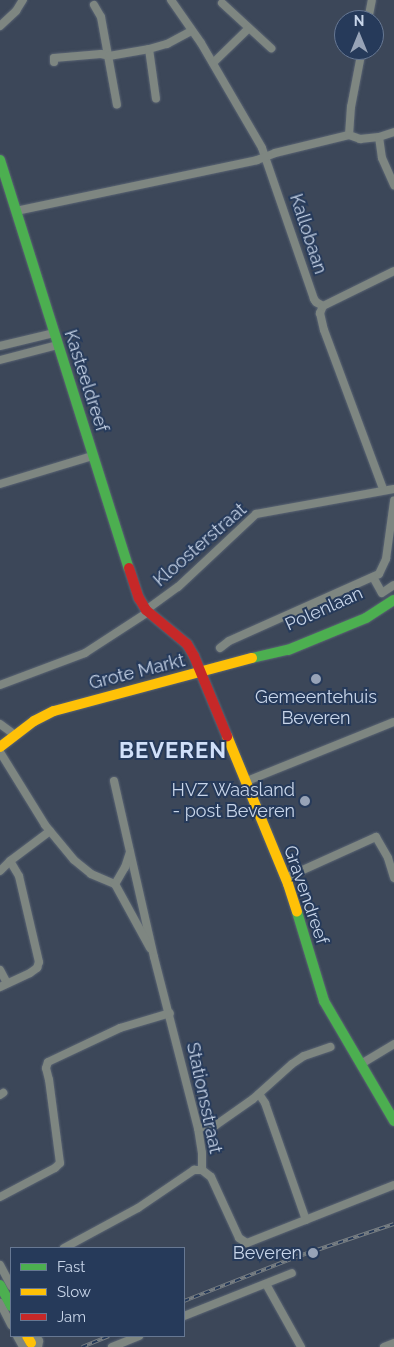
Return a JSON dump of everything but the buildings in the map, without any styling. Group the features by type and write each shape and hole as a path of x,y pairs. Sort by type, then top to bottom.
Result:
{"street":[{"path":"0,26 16,11 23,0"},
{"name":"Kallobaan","path":"171,0 213,63 266,156 314,298 316,302 323,306"},
{"path":"222,3 271,48"},
{"path":"94,5 101,17 117,105"},
{"path":"213,63 249,28"},
{"path":"54,62 54,58 101,54 109,56 149,49 167,44 191,31"},
{"path":"149,49 156,98"},
{"path":"349,135 351,107 360,60"},
{"path":"16,211 266,156 349,135 360,139 379,137 394,132"},
{"path":"379,137 382,158 394,185"},
{"name":"Kasteeldreef","path":"0,160 92,456 136,589 147,611"},
{"path":"383,489 324,330 320,313 323,306 394,271"},
{"path":"0,346 54,333"},
{"path":"38,337 41,342 41,350"},
{"path":"0,360 58,345"},
{"path":"0,484 92,456"},
{"name":"Kloosterstraat","path":"147,611 178,587 256,514 383,489 394,490"},
{"path":"220,648 229,641 373,577 382,570 386,559 394,501"},
{"name":"Polenlaan","path":"373,577 382,593 394,586"},
{"name":"Polenlaan","path":"266,654 356,615 394,593"},
{"name":"Polenlaan","path":"200,673 266,654 288,650 334,633 366,618 394,600"},
{"name":"Grote Markt","path":"0,685 85,653 147,611 187,644 200,673 94,699 54,711 11,732 1,745"},
{"name":"Gravendreef","path":"200,673 247,781 285,878 324,1001 394,1121"},
{"name":"Grote Markt","path":"1,745 34,721"},
{"path":"247,781 394,722"},
{"path":"0,724 11,732"},
{"path":"1,745 26,796 50,831 81,868 115,884 125,867 130,850"},
{"name":"Stationsstraat","path":"114,781 130,850 151,925 154,957 170,1013 198,1128 202,1153 202,1170 211,1177 240,1238 247,1243 306,1220"},
{"path":"0,872 10,861 50,831"},
{"path":"285,878 376,838 388,858 394,878"},
{"path":"0,970 3,985 30,973 37,968 39,962 19,876 10,861"},
{"name":"Stationsstraat","path":"115,884 154,957"},
{"path":"139,929 151,925"},
{"path":"0,1197 55,1168 60,1163 51,1089 46,1068 48,1062 120,1028 170,1013"},
{"path":"361,1064 394,1044"},
{"path":"198,1128 216,1125 259,1094 292,1064 304,1056 330,1046"},
{"path":"259,1094 265,1103 306,1220 394,1185"},
{"path":"66,1247 138,1208 194,1170 202,1170"},
{"path":"0,1265 8,1281 10,1298"},
{"path":"185,1316 292,1273"},
{"path":"266,1284 301,1347"},
{"path":"0,1303 10,1323"},
{"path":"19,1337 31,1342"},
{"path":"112,1347 137,1337"},
{"path":"384,1347 394,1344"}],"railway":[{"path":"185,1301 296,1257 394,1224"},
{"path":"82,1347 107,1337"}],"traffic: fast":[{"path":"0,160 129,568"},
{"path":"252,658 288,650 366,618 394,600"},
{"path":"297,912 324,1001 394,1121"},
{"path":"0,1285 10,1304"}],"traffic: slow":[{"path":"0,747 34,721 54,711 252,658"},
{"path":"227,736 288,884 297,912"},
{"path":"28,1337 31,1343"}],"traffic: jam":[{"path":"129,568 139,598 146,610 187,644 194,656 227,736"}],"place":[{"name":"Gemeentehuis Beveren","path":"316,679"},
{"name":"HVZ Waasland - post Beveren","path":"305,801"},
{"name":"Beveren","path":"313,1253"}],"district":[{"name":"BEVEREN","path":"173,751"}]}
